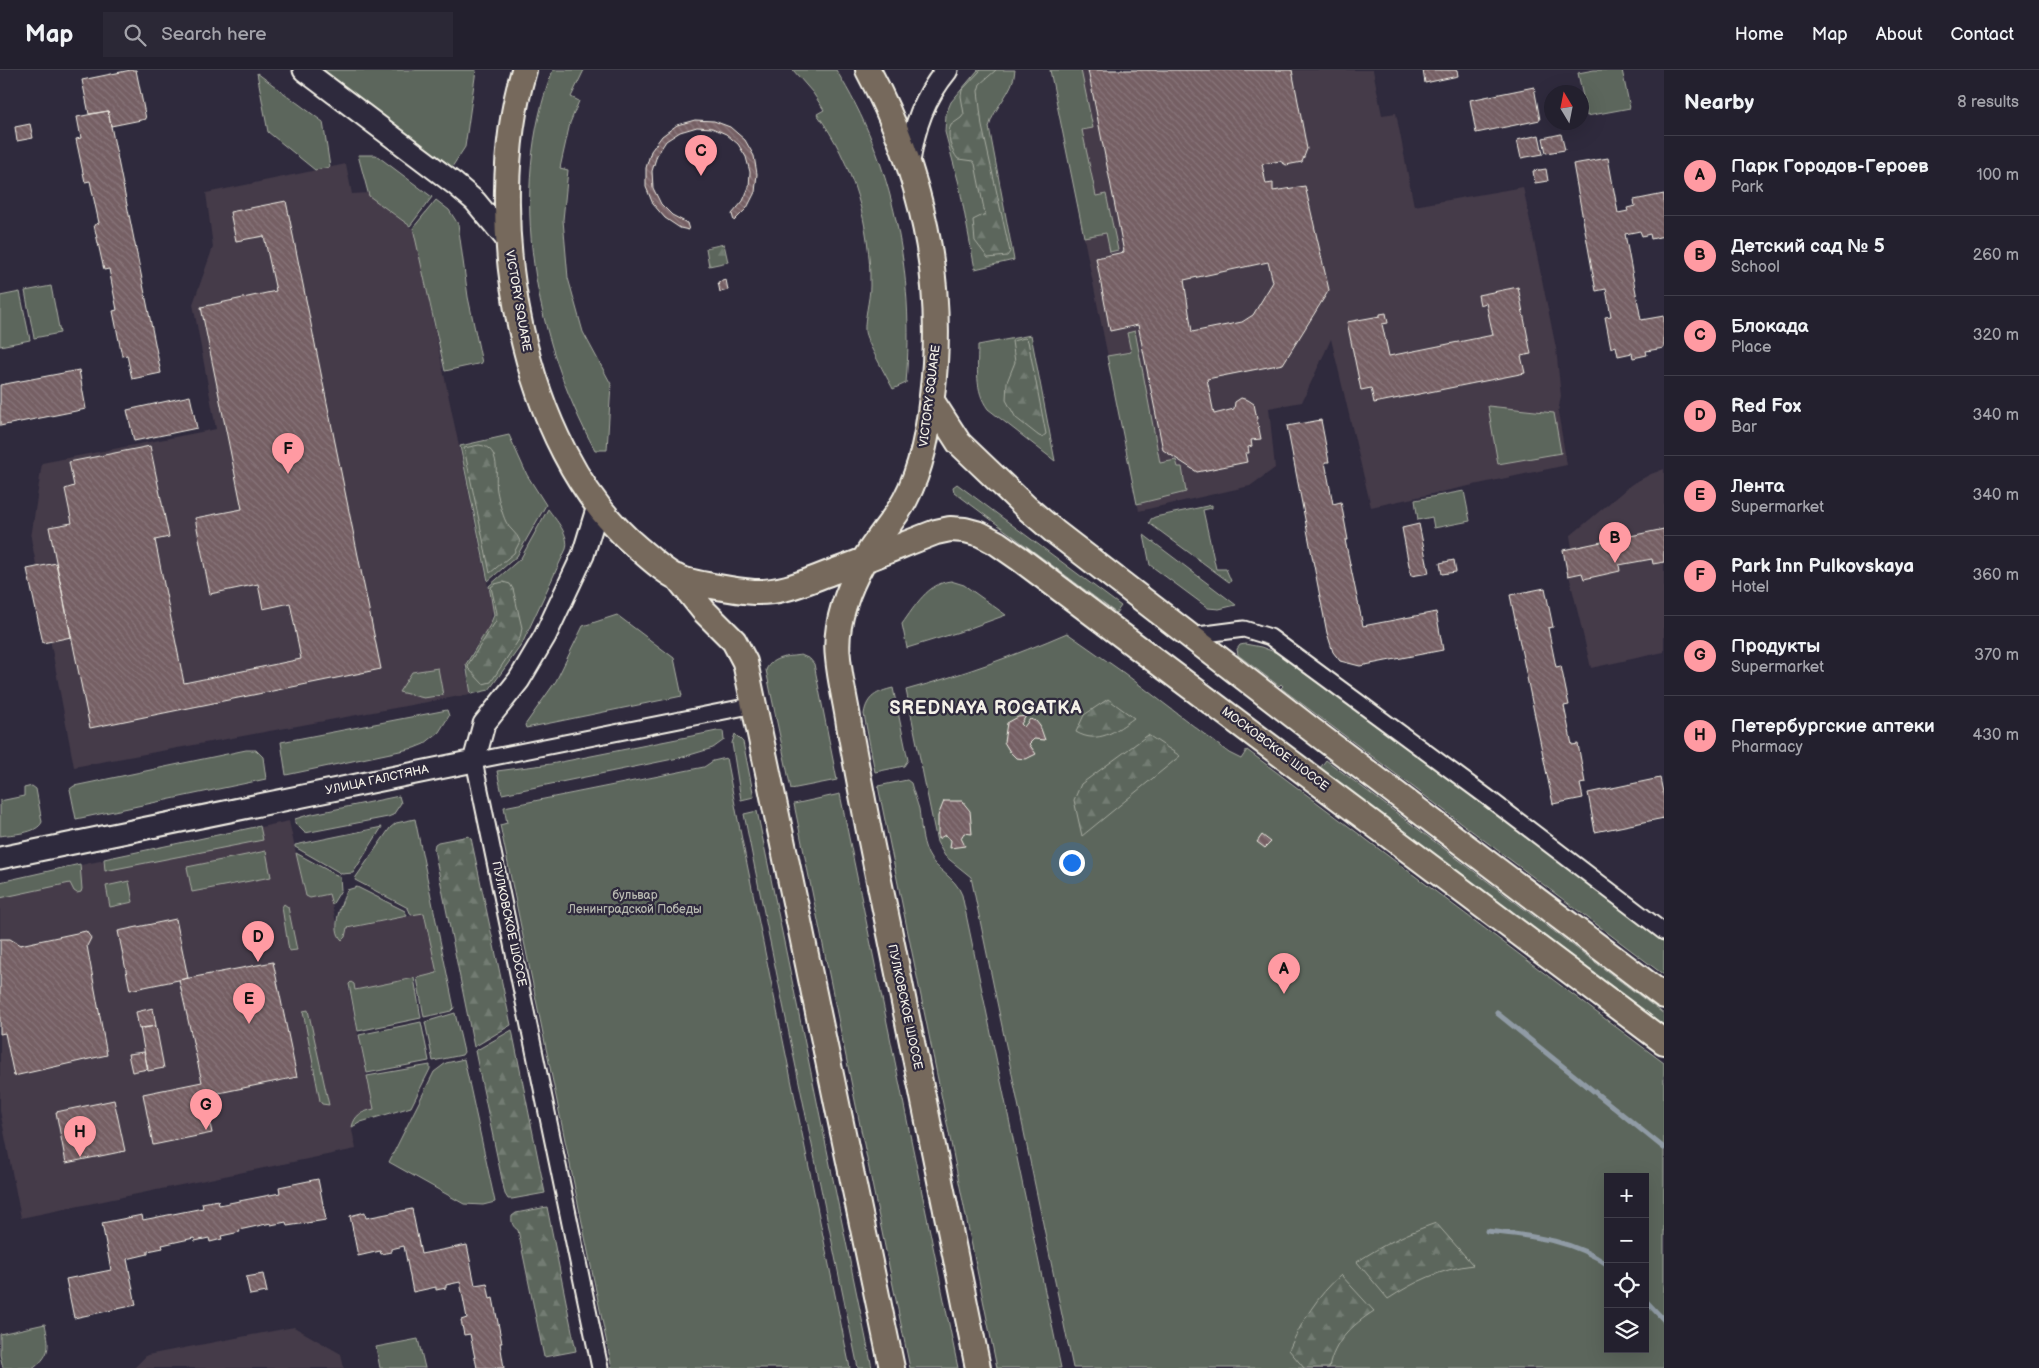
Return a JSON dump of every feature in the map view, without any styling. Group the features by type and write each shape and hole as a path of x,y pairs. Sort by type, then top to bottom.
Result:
{"main road":[{"name":"VICTORY SQUARE","path":"524,70 516,102 510,152 507,204 508,241 520,322 536,382 562,445 575,471 598,506 627,539 677,577 736,590 773,591 806,584 864,560 905,499 926,444 938,334 936,302 925,229 909,162 868,70"},
{"path":"932,401 959,443 1028,509 1312,730 1664,996"},
{"name":"МОСКОВСКОЕ ШОССЕ","path":"864,560 936,532 950,529 980,534 997,543 1028,564 1290,760 1664,1042"},
{"name":"ПУЛКОВСКОЕ ШОССЕ","path":"864,560 840,620 838,658 859,782 978,1368"},
{"path":"677,577 704,611 734,640 745,662 892,1368"},
{"path":"1290,760 1312,730"}],"street":[{"path":"304,70 455,184 475,201 508,241"},
{"path":"909,162 917,124 932,89 947,70"},
{"path":"598,506 584,555 545,636 520,680 484,724 474,761 755,705"},
{"path":"1190,636 1244,629 1270,637 1487,797 1664,932"},
{"name":"УЛИЦА ГАЛСТЯНА","path":"0,858 474,761"},
{"name":"ПУЛКОВСКОЕ ШОССЕ","path":"474,761 600,1368"}],"shaded area":[{"path":"1050,70 1373,70 1382,115 1396,113 1414,206 1523,187 1556,348 1561,396 1558,412 1567,465 1371,507 1331,339 1302,402 1269,408 1275,468 1250,486 1139,511"},
{"path":"346,164 352,194 368,193 414,230 493,610 490,625 467,660 465,668 471,694 74,767 31,538 42,463 216,429 193,304 213,247 206,193"},
{"path":"1664,469 1664,652 1591,668 1563,550 1572,548 1570,536 1632,484"},
{"path":"289,821 305,894 310,898 330,894 339,937 347,928 424,913 437,974 355,990 348,986 374,1109 364,1111 354,1119 352,1130 356,1149 21,1218 0,1111 0,882"},
{"path":"294,1327 341,1354 344,1368 134,1368 147,1355"}],"green space":[{"path":"323,70 476,70 465,147 452,167"},
{"path":"553,70 584,70 571,97 579,101 570,123 560,168 568,170 563,220 568,278 583,332 611,384 607,450 595,450 574,407 557,361 543,313 534,264 530,214 531,165 539,116"},
{"path":"793,70 836,70 856,105 873,143 886,181 903,261 907,302 908,343 906,383 893,389 865,331 870,291 869,264 863,218 857,196 841,153 817,114 824,110 813,93"},
{"path":"978,70 1015,70 1008,92 995,112 989,127 1014,260 975,269 959,184 945,132 946,114 951,102"},
{"path":"981,70 996,70 980,84 978,91 982,126 1010,252 1007,256 988,258 975,241 973,220 985,214 975,164 973,161 958,159 955,156 949,138 951,125 964,114 962,90"},
{"path":"1050,70 1081,70 1093,128 1082,130 1096,196 1106,194 1118,250 1110,252 1106,233 1084,237"},
{"path":"1594,70 1622,70 1630,108 1589,116 1589,85 1581,85 1578,73"},
{"path":"257,73 323,122 330,167 315,170 268,132"},
{"path":"358,155 376,155 432,197 410,226 369,196"},
{"path":"436,200 449,210 458,224 468,297 482,363 445,371 413,228"},
{"path":"724,244 728,262 709,266 706,248"},
{"path":"51,286 60,333 34,338 25,291"},
{"path":"20,292 30,340 0,346 0,296"},
{"path":"1135,331 1160,463 1176,460 1178,467 1182,467 1186,492 1137,504 1107,356 1131,352 1127,333"},
{"path":"1031,335 1055,461 988,409 979,386 977,370 978,345"},
{"path":"1025,338 1028,341 1046,434 1042,437 1016,418 1006,400 1007,382 1015,362 1012,341"},
{"path":"1488,406 1554,413 1561,453 1498,464"},
{"path":"509,435 527,475 546,505 517,556 488,581 460,446"},
{"path":"479,445 487,447 492,451 496,464 496,485 502,511 507,524 520,541 514,553 490,573 464,448"},
{"path":"957,484 1121,606 1116,613 954,492 953,487"},
{"path":"1464,491 1470,521 1434,528 1432,517 1418,520 1415,500"},
{"path":"1212,505 1212,508 1203,510 1216,569 1226,569 1231,581 1229,582 1149,523 1155,517"},
{"path":"548,509 564,533 567,544 566,549 522,644 489,690 471,694 466,664 494,615 489,586 521,558"},
{"path":"1144,535 1236,605 1219,609 1208,608 1150,565"},
{"path":"951,581 964,585 1006,615 907,648 902,624 923,596 935,586"},
{"path":"503,582 510,584 513,589 522,628 520,638 491,682 483,684 468,668 469,663 496,621 497,613 491,587"},
{"path":"617,615 674,658 682,696 526,728 525,725 556,681 583,626"},
{"path":"1067,633 1124,673 1229,753 1241,759 1247,750 1664,1063 1664,1368 1073,1368 971,877 945,856 937,842 906,690 1007,657"},
{"path":"1240,645 1261,647 1288,657 1664,939 1664,975 1281,688 1283,686 1281,684 1279,686 1238,655 1237,649"},
{"path":"801,655 810,659 814,664 837,780 791,789 766,670 776,660"},
{"path":"438,668 443,695 424,698 399,692 412,672"},
{"path":"893,688 908,760 904,766 875,772 864,714 865,708 874,696 882,691"},
{"path":"1108,699 1134,718 1114,732 1099,737 1084,736 1076,732 1084,715"},
{"path":"447,710 449,716 439,732 424,744 414,748 286,775 281,742"},
{"path":"723,731 724,740 713,748 683,757 502,794 497,771 551,764"},
{"path":"735,734 743,742 754,797 741,800 732,743"},
{"path":"1148,735 1180,756 1082,836 1074,800 1081,784"},
{"path":"246,750 256,750 263,757 266,779 76,819 70,789 74,786"},
{"name":"бульвар Ленинградской Победы","path":"726,758 850,1368 612,1368 500,825 507,823 504,807 704,767 713,761"},
{"path":"1326,760 1664,1014 1664,1025 1320,768"},
{"path":"907,780 911,783 919,809 923,837 928,854 931,860 955,883 962,895 1061,1368 997,1368 878,786"},
{"path":"32,786 36,789 42,822 35,829 29,831 0,836 0,801 24,796 24,788"},
{"path":"840,794 958,1368 910,1368 794,804"},
{"path":"399,796 401,803 393,815 388,817 305,833 295,823 295,819 308,815"},
{"path":"757,811 872,1368 858,1368 744,814"},
{"path":"415,819 454,1008 451,1011 424,1017 417,978 437,973 424,913 411,915 408,908 355,880 390,828 396,823"},
{"path":"260,826 263,840 105,871 104,859"},
{"path":"382,827 353,873 342,874 295,847 295,845"},
{"path":"469,836 471,838 511,1025 474,1047 434,849 435,844 438,842"},
{"path":"266,851 271,877 192,892 187,867"},
{"path":"296,853 340,877 341,890 332,905 329,894 310,898 306,896"},
{"path":"80,864 81,892 77,893 74,891 70,883 0,898 0,882"},
{"path":"129,881 133,902 110,907 106,886"},
{"path":"357,887 405,911 407,916 347,928 345,937 342,940 337,929 338,915 347,890"},
{"path":"284,904 288,907 297,950 289,951 282,907"},
{"path":"414,978 421,1018 358,1031 349,984 351,982 354,984 355,990"},
{"path":"308,1010 329,1105 322,1104 320,1101 303,1011"},
{"path":"455,1013 464,1052 462,1055 433,1061 425,1022"},
{"path":"421,1022 429,1061 367,1073 359,1035"},
{"path":"512,1030 545,1193 508,1199 505,1194 475,1051"},
{"path":"464,1059 495,1202 483,1205 464,1204 389,1162 434,1072 446,1063"},
{"path":"430,1065 430,1069 411,1107 361,1122 352,1127 355,1119 360,1114 374,1109 367,1076"},
{"path":"547,1207 576,1351 544,1357 518,1230 513,1224 512,1216 516,1213"},
{"path":"1436,1223 1473,1265 1428,1277 1388,1299 1357,1262 1395,1240"},
{"path":"1341,1275 1374,1311 1358,1322 1345,1335 1335,1350 1329,1368 1304,1368 1289,1350 1311,1310 1332,1283"},
{"path":"45,1324 48,1348 40,1363 34,1368 3,1368 0,1355 0,1334"},
{"path":"418,1339 425,1368 380,1368 376,1347"}],"building":[{"path":"136,70 146,119 111,126 108,111 89,114 82,80"},
{"path":"1088,70 1292,70 1307,149 1302,162 1286,165 1280,161 1262,164 1266,184 1273,183 1273,191 1305,186 1329,290 1283,364 1207,379 1214,414 1234,409 1235,402 1241,398 1254,404 1261,439 1251,440 1252,446 1248,447 1249,453 1245,453 1247,462 1197,472 1163,450 1138,325 1110,331 1096,258 1124,252","holes":["1268,262 1273,282 1253,315 1242,322 1192,332 1184,280"]},
{"path":"1423,70 1457,70 1458,76 1425,83"},
{"path":"1534,87 1540,120 1476,133 1470,100"},
{"path":"108,111 161,373 132,379 127,355 122,356 113,311 117,310 109,269 104,270 94,225 99,223 90,181 85,182 76,139 81,138 77,117"},
{"path":"695,120 714,121 730,127 745,140 754,156 757,174 755,192 747,208 734,221 732,214 743,201 749,187 750,172 746,157 738,144 726,134 712,128 697,127 680,132 666,141 657,155 652,171 653,188 661,204 672,215 687,223 689,230 680,228 665,218 653,204 646,187 646,168 651,151 662,136 677,125"},
{"path":"30,124 33,138 17,141 15,127"},
{"path":"1561,134 1565,150 1546,153 1543,138"},
{"path":"1539,135 1543,154 1521,158 1517,140"},
{"path":"1608,158 1618,213 1628,211 1627,208 1635,206 1634,200 1664,194 1664,236 1651,239 1650,234 1642,236 1640,231 1625,234 1641,320 1664,316 1664,348 1646,351 1647,355 1633,358 1632,353 1618,356 1616,346 1611,348 1605,317 1611,316 1606,289 1596,291 1573,164"},
{"path":"1546,169 1548,181 1535,183 1533,171"},
{"path":"286,201 381,669 90,728 49,527 72,523 65,489 74,486 69,462 150,446 169,537 155,540 184,683 301,659 290,603 263,609 258,584 210,594 195,518 242,509 201,307 276,291 264,236 236,241 230,212"},
{"path":"726,280 728,290 720,292 718,282"},
{"path":"1518,287 1531,354 1521,356 1525,373 1374,403 1371,388 1361,390 1347,322 1380,316 1380,314 1386,313 1388,323 1382,324 1389,356 1493,335 1486,303 1480,305 1478,295"},
{"path":"79,370 86,409 0,426 0,385"},
{"path":"190,396 197,428 134,441 127,410"},
{"path":"1321,420 1329,462 1325,462 1333,504 1341,502 1348,540 1345,540 1363,626 1436,612 1443,650 1360,666 1340,661 1333,652 1327,633 1287,426"},
{"path":"1419,524 1429,573 1411,576 1402,528"},
{"path":"1664,529 1664,562 1653,564 1652,559 1619,565 1620,571 1584,579 1582,573 1568,576 1563,550"},
{"path":"1454,560 1456,572 1442,574 1440,563"},
{"path":"56,563 71,637 43,643 27,569"},
{"path":"1545,588 1553,627 1548,628 1556,667 1561,666 1569,705 1564,706 1572,745 1578,744 1585,783 1580,784 1583,798 1553,804 1510,595"},
{"path":"1026,716 1021,724 1024,727 1030,719 1036,721 1045,740 1034,739 1029,744 1036,754 1026,759 1016,758 1004,742 1007,723 1018,717"},
{"path":"1660,778 1664,797 1664,818 1595,832 1588,793"},
{"path":"944,801 962,801 970,811 972,834 964,833 961,838 965,846 950,848 951,840 945,835 938,839 938,816"},
{"path":"1262,835 1271,842 1265,848 1257,842"},
{"path":"176,919 188,978 130,990 118,931"},
{"path":"86,931 91,938 87,946 107,1055 14,1076 5,1033 0,1034 0,939 10,939 20,945"},
{"path":"273,962 297,1077 204,1096 212,1133 153,1145 143,1094 202,1082 179,980"},
{"path":"153,1008 156,1026 139,1029 136,1012"},
{"path":"156,1026 164,1068 148,1071 140,1028"},
{"path":"144,1052 148,1069 132,1072 128,1054"},
{"path":"114,1100 125,1151 66,1163 56,1112"},
{"path":"318,1179 326,1220 287,1226 286,1222 271,1225 271,1223 239,1230 240,1232 221,1236 222,1239 210,1242 209,1238 195,1241 194,1238 162,1245 163,1248 148,1251 148,1254 127,1259 136,1305 74,1318 66,1279 111,1270 102,1223 142,1215 143,1220 203,1208 202,1203 218,1200 219,1205 280,1193 279,1187"},
{"path":"412,1209 421,1254 467,1245 475,1285 487,1283 490,1299 493,1298 502,1343 500,1343 504,1368 477,1368 470,1334 464,1335 461,1320 467,1318 460,1282 446,1285 446,1288 436,1290 436,1287 413,1292 404,1246 391,1249 391,1252 381,1254 380,1251 358,1256 350,1216 365,1212 366,1218"},
{"path":"263,1274 267,1292 250,1295 246,1277"}],"waterway":[{"path":"1497,1013 1664,1148"},
{"path":"1487,1231 1535,1237 1565,1244 1580,1249 1605,1263"},
{"path":"1649,1304 1664,1320"}],"place":[{"name":"Блокада","path":"701,176"},
{"name":"Park Inn Pulkovskaya","path":"288,474"},
{"name":"Детский сад № 5","path":"1615,563"},
{"name":"Red Fox","path":"258,962"},
{"name":"Парк Городов-Героев","path":"1284,994"},
{"name":"Лента","path":"249,1024"},
{"name":"Продукты","path":"206,1130"},
{"name":"Петербургские аптеки","path":"80,1157"}],"district":[{"name":"SREDNAYA ROGATKA","path":"986,708"}]}
